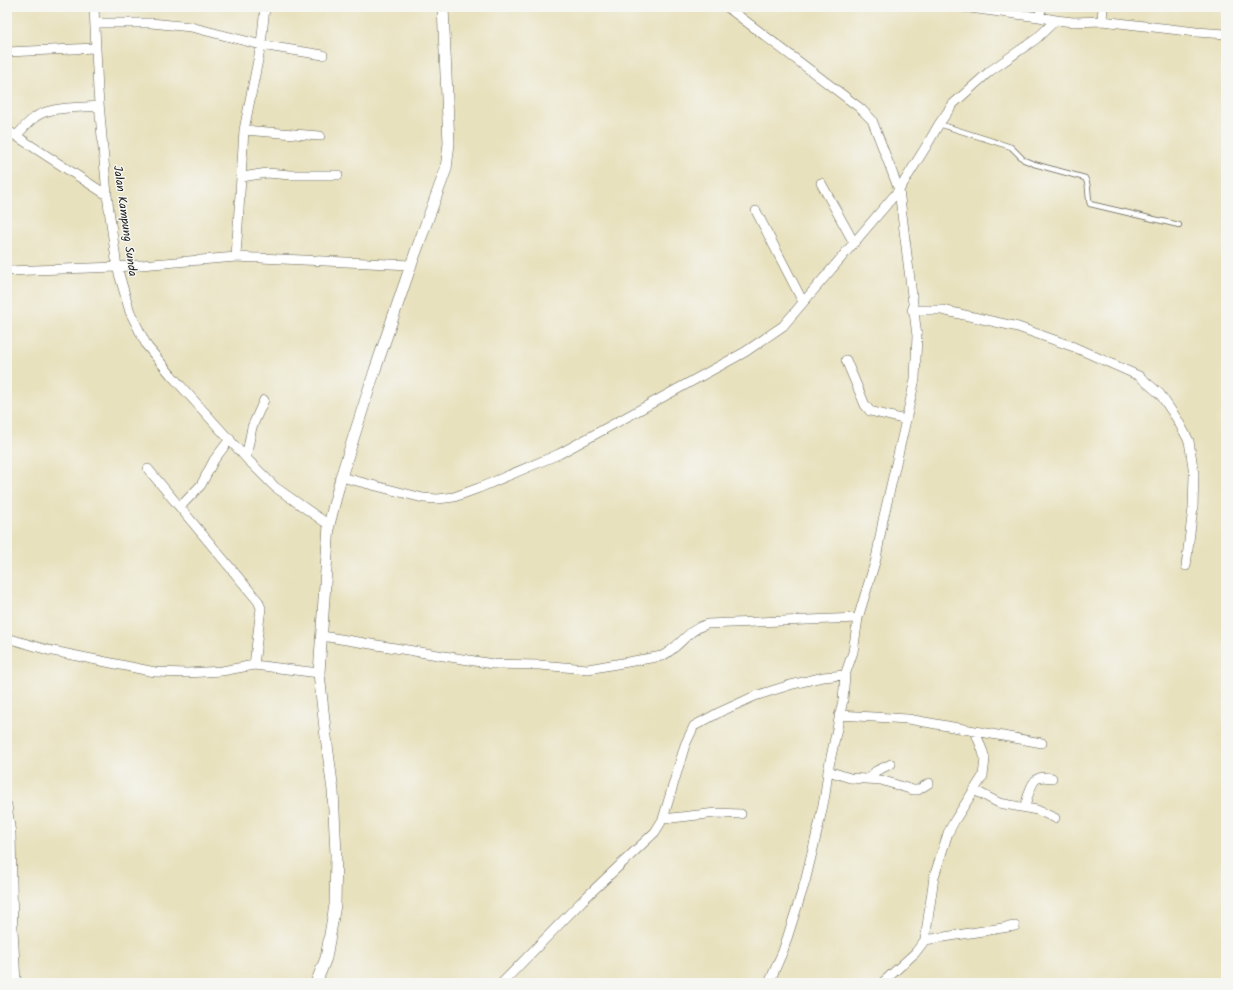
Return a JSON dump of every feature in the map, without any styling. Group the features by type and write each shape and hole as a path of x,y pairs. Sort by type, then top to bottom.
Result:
{"street":[{"name":"Jalan Kampung Sunda","path":"94,7 99,106 107,195 117,267 130,312 147,346 171,375 246,458 275,488 329,525"},
{"path":"236,257 244,130 261,46 265,7"},
{"path":"316,983 326,958 335,905 336,854 333,791 319,673 329,525 341,477 411,265 446,169 449,143 443,7"},
{"path":"727,7 860,108 872,120 899,190 916,336 915,380 883,520 876,559 858,618 853,652 846,675 843,700 828,771 819,824 805,882 783,951 769,983"},
{"path":"962,7 1073,22 1102,21 1226,34"},
{"path":"1040,17 1042,7"},
{"path":"1102,21 1103,7"},
{"path":"341,477 423,498 438,499 454,497 559,454 745,352 783,326 899,190 945,113 990,71 1036,39 1056,20"},
{"path":"95,23 151,23 191,27 261,46 323,55"},
{"path":"7,52 95,48"},
{"path":"16,136 34,117 42,113 53,110 99,106"},
{"path":"7,130 107,195"},
{"path":"244,130 320,136"},
{"path":"242,177 267,173 338,175"},
{"path":"821,183 854,243"},
{"path":"756,211 803,302"},
{"path":"7,271 117,267 236,257 411,265"},
{"path":"912,310 942,310 1018,327 1074,347 1139,376 1160,394 1177,419 1189,441 1194,474 1193,508 1186,566"},
{"path":"846,360 865,405 870,411 906,420"},
{"path":"246,458 252,427 264,400"},
{"path":"180,507 201,485 214,460 230,440"},
{"path":"148,470 258,601 261,608 254,665"},
{"path":"322,636 493,664 539,665 588,669 662,656 670,652 698,627 707,624 858,618"},
{"path":"7,638 48,650 154,672 187,673 222,671 254,665 319,673"},
{"path":"502,983 582,901 655,832 663,819 685,745 694,726 755,696 824,677 846,675"},
{"path":"840,715 908,719 1042,743"},
{"path":"882,983 916,953 925,940 934,877 944,844 954,820 983,776 985,759 975,731"},
{"path":"869,778 876,772 891,764"},
{"path":"828,771 850,778 869,778 881,780 913,790 918,790 929,783"},
{"path":"1025,807 1036,779 1040,777 1052,778"},
{"path":"974,790 999,803 1037,810 1055,818"},
{"path":"7,805 11,834 10,928 16,983"},
{"path":"663,819 716,813 741,814"},
{"path":"925,940 1015,926"}],"lane":[{"path":"939,124 1011,147 1024,160 1034,164 1085,178 1088,183 1088,199 1090,204 1179,225"}]}
